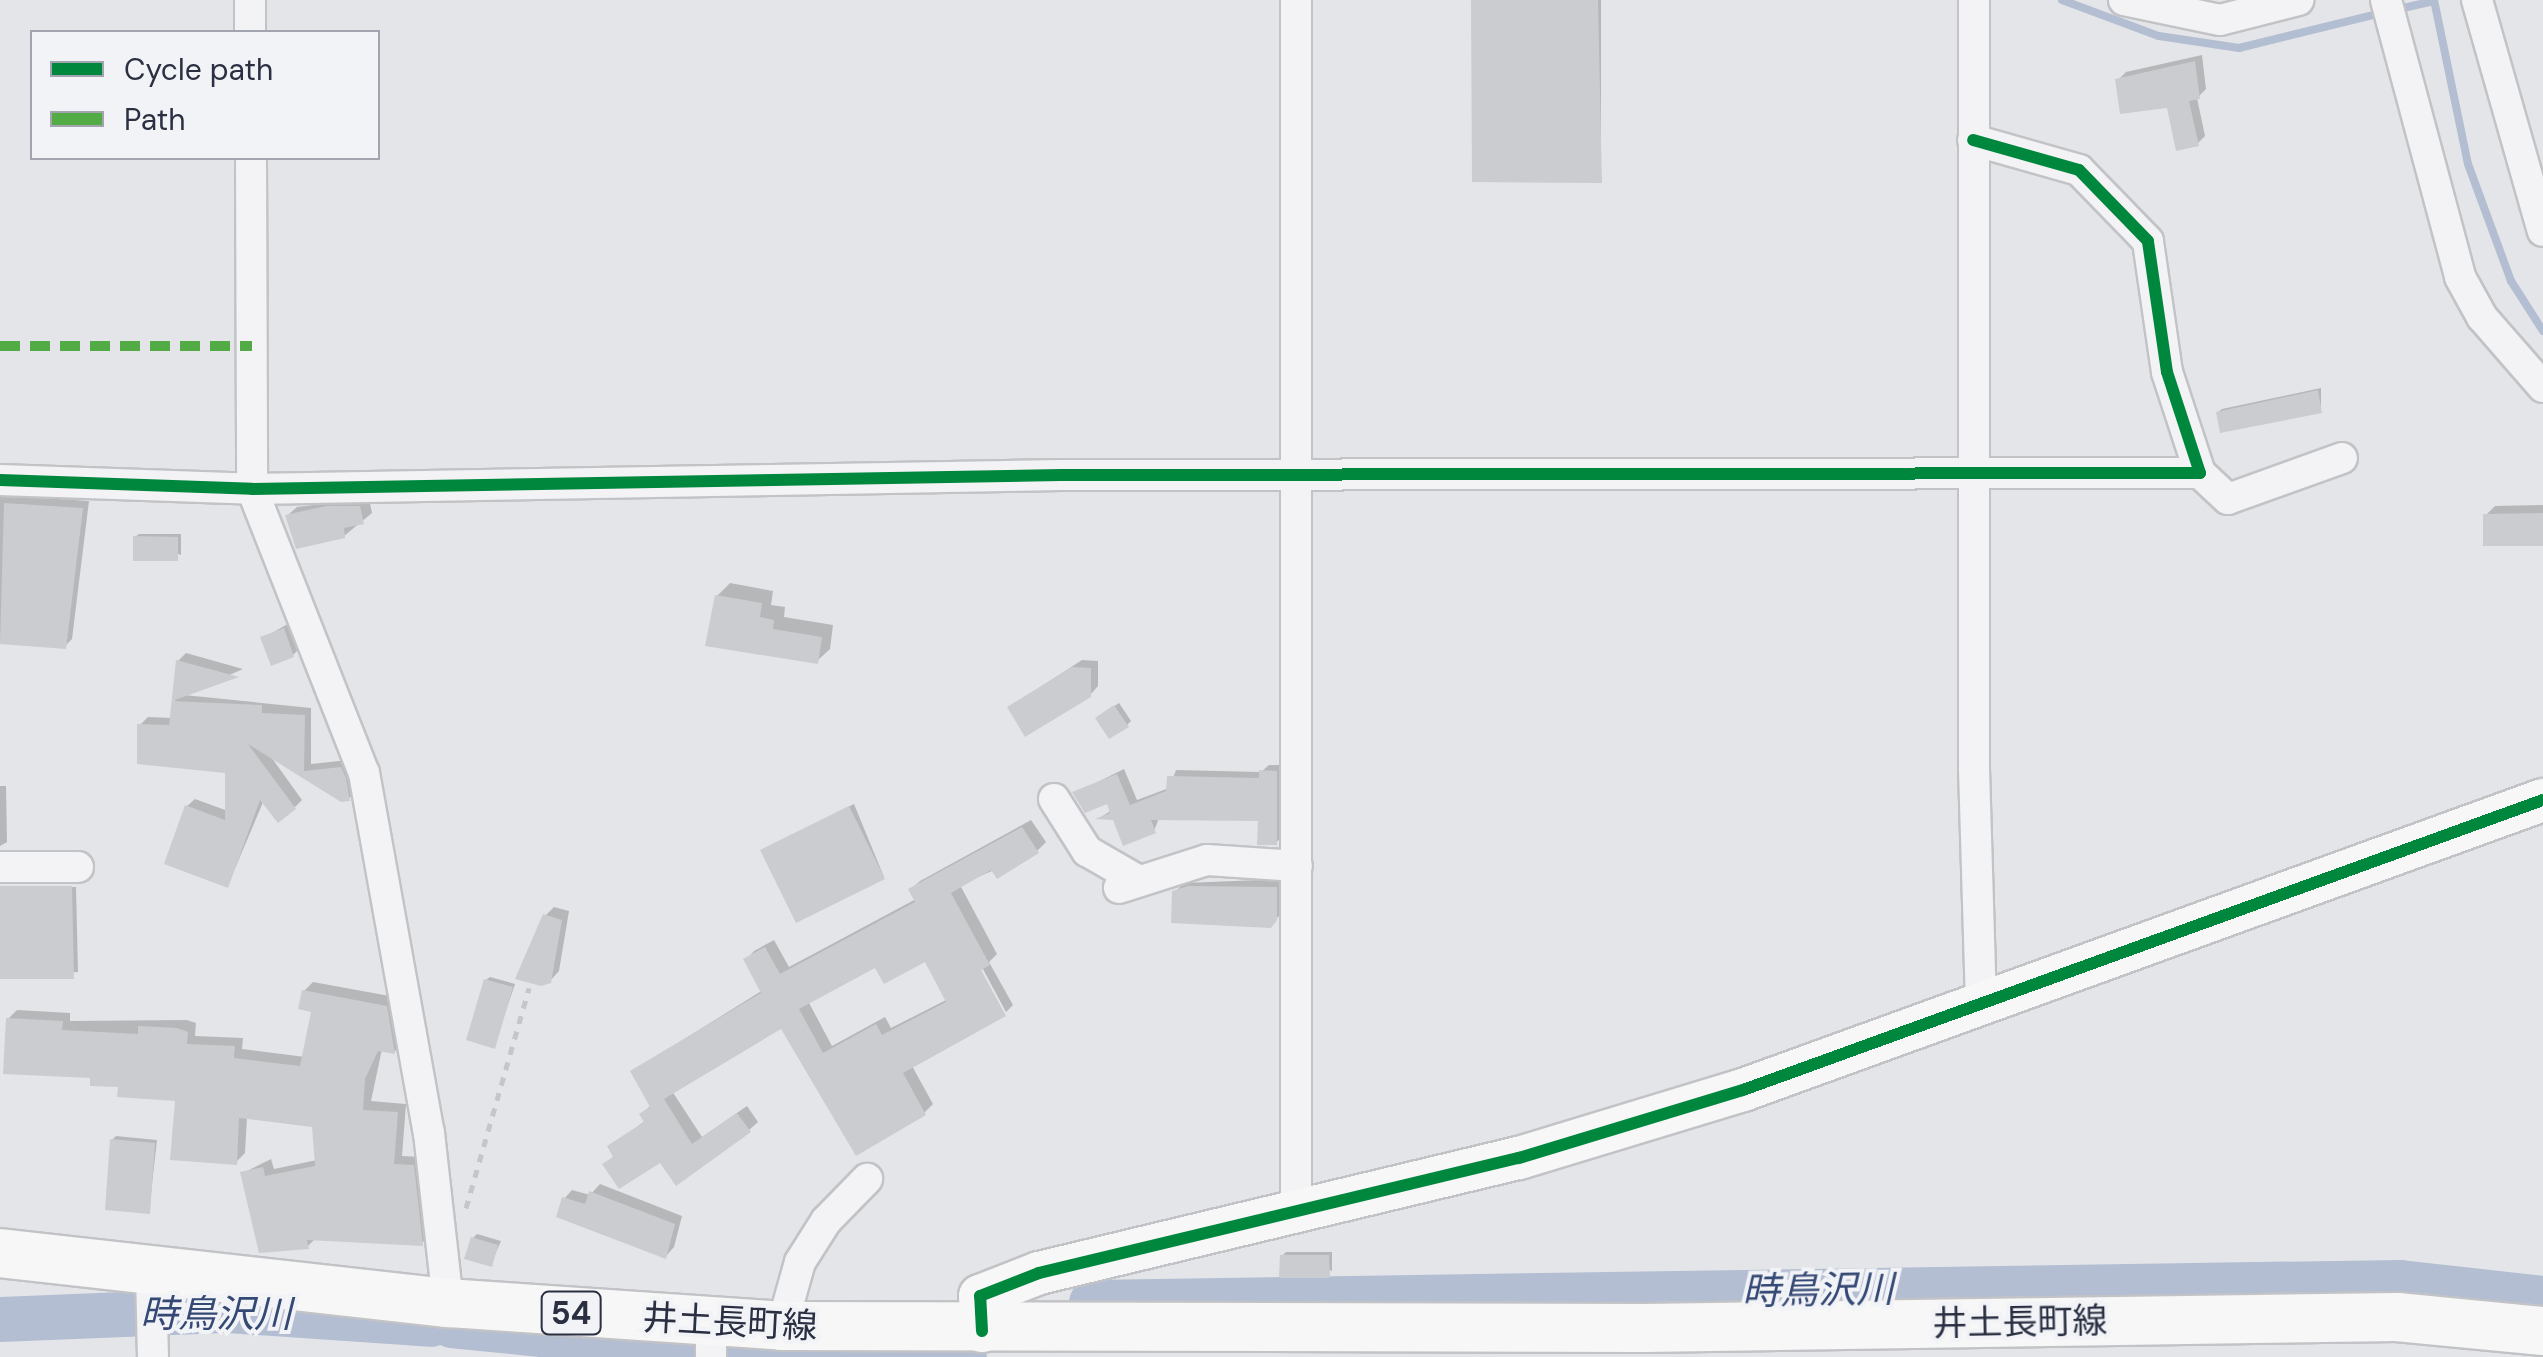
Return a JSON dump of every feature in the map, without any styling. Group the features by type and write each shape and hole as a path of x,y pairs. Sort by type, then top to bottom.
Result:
{"main road":[{"name":"井土長町線","path":"0,1253 152,1298 448,1303 711,1340 782,1326 1644,1343 2397,1317 2543,1331"}],"street":[{"path":"250,0 250,30"},
{"path":"1296,0 1300,479 1296,1215"},
{"path":"1974,0 1972,478 1981,1006"},
{"path":"2124,0 2180,16 2298,0"},
{"path":"2477,0 2543,230"},
{"path":"2387,8 2460,277 2482,317 2543,387"},
{"path":"1974,140 2079,170 2148,241 2167,372 2200,473 2228,499 2342,458"},
{"path":"251,160 252,489 364,773 429,1133 448,1303"},
{"path":"0,480 252,489 1022,476 1972,478 2200,473"},
{"path":"1054,799 1087,851 1129,885 1207,860 1297,866"},
{"path":"982,1331 980,1296 1038,1273 1296,1215 1743,1090 2543,800"},
{"path":"0,867 78,866"},
{"path":"782,1326 800,1262 826,1220 867,1179"},
{"path":"152,1298 153,1357"}],"path":[{"path":"464,1214 529,988"}],"building":[{"path":"1471,0 1598,0 1602,183 1472,182"},
{"path":"2195,61 2200,99 2189,101 2199,146 2176,151 2167,108 2120,114 2115,79"},
{"path":"2318,390 2322,413 2220,433 2216,412"},
{"path":"4,503 83,508 66,649 0,644"},
{"path":"326,506 360,506 364,524 344,528 345,538 296,549 285,515"},
{"path":"2543,513 2543,546 2483,546 2483,514"},
{"path":"133,536 178,537 178,561 133,561"},
{"path":"715,595 762,603 760,617 774,620 773,629 822,637 818,664 705,646"},
{"path":"284,628 294,657 271,666 260,637"},
{"path":"176,660 239,677 172,701 262,705 262,713 305,715 304,771 341,767 346,778 350,801 341,802 248,744 296,809 278,823 260,800 228,888 164,864 185,805 225,820 225,773 137,764 137,724 169,725"},
{"path":"1072,667 1091,668 1091,697 1025,737 1007,707"},
{"path":"1114,705 1129,727 1109,739 1095,718"},
{"path":"1259,770 1277,771 1277,845 1257,845 1258,821 1151,820 1156,833 1123,846 1113,820 1095,819 1110,813 1107,804 1085,813 1072,792 1117,774 1130,805 1166,791 1167,776 1259,778"},
{"path":"849,806 885,879 796,923 760,850"},
{"path":"1022,827 1039,853 997,879 991,870 951,893 990,965 981,970 1006,1016 903,1073 926,1115 856,1156 781,1029 664,1099 692,1144 737,1113 751,1132 676,1186 660,1163 619,1189 602,1164 613,1157 607,1146 644,1122 639,1114 650,1107 630,1071 761,993 743,959 765,947 780,974 915,902 908,889","holes":["925,962 946,1002 882,1035 876,1024 823,1053 799,1009 875,968 884,984"]},
{"path":"0,886 72,886 74,979 0,979"},
{"path":"1188,886 1277,887 1277,920 1271,928 1171,923 1172,891"},
{"path":"543,914 562,920 551,983 541,986 515,979"},
{"path":"484,979 513,987 495,1049 466,1040"},
{"path":"302,990 387,1006 395,1054 378,1051 365,1079 363,1110 398,1112 394,1164 414,1165 423,1246 307,1240 309,1249 259,1253 240,1172 263,1167 265,1176 315,1166 312,1127 239,1118 237,1165 170,1160 175,1101 117,1097 118,1087 90,1086 90,1078 3,1074 6,1018 63,1021 62,1030 138,1034 138,1026 177,1028 188,1032 187,1044 235,1046 234,1058 300,1066 311,1012 298,1009"},
{"path":"110,1139 155,1143 150,1214 105,1210"},
{"path":"589,1191 675,1224 666,1259 556,1217 562,1197 585,1204"},
{"path":"471,1237 498,1245 492,1267 464,1259"},
{"path":"1280,1255 1329,1255 1330,1278 1279,1278"}],"waterway":[{"path":"2062,0 2159,36 2239,48 2381,13"},
{"path":"2434,0 2468,164 2511,281 2543,331"},
{"path":"2394,10 2434,1"},
{"name":"時鳥沢川","path":"1091,1302 2400,1282 2543,1298"},
{"name":"時鳥沢川","path":"0,1319 228,1310 431,1324"},
{"name":"時鳥沢川","path":"451,1325 697,1350"},
{"name":"時鳥沢川","path":"724,1351 964,1357"}],"marked path":[{"path":"0,346 252,346"}],"cycle path":[{"path":"0,480 252,489 1061,475 2200,473 2167,372 2148,241 2079,170 1973,140"},
{"path":"982,1331 980,1296 1039,1273 1519,1158 1743,1090 2543,800"}]}
